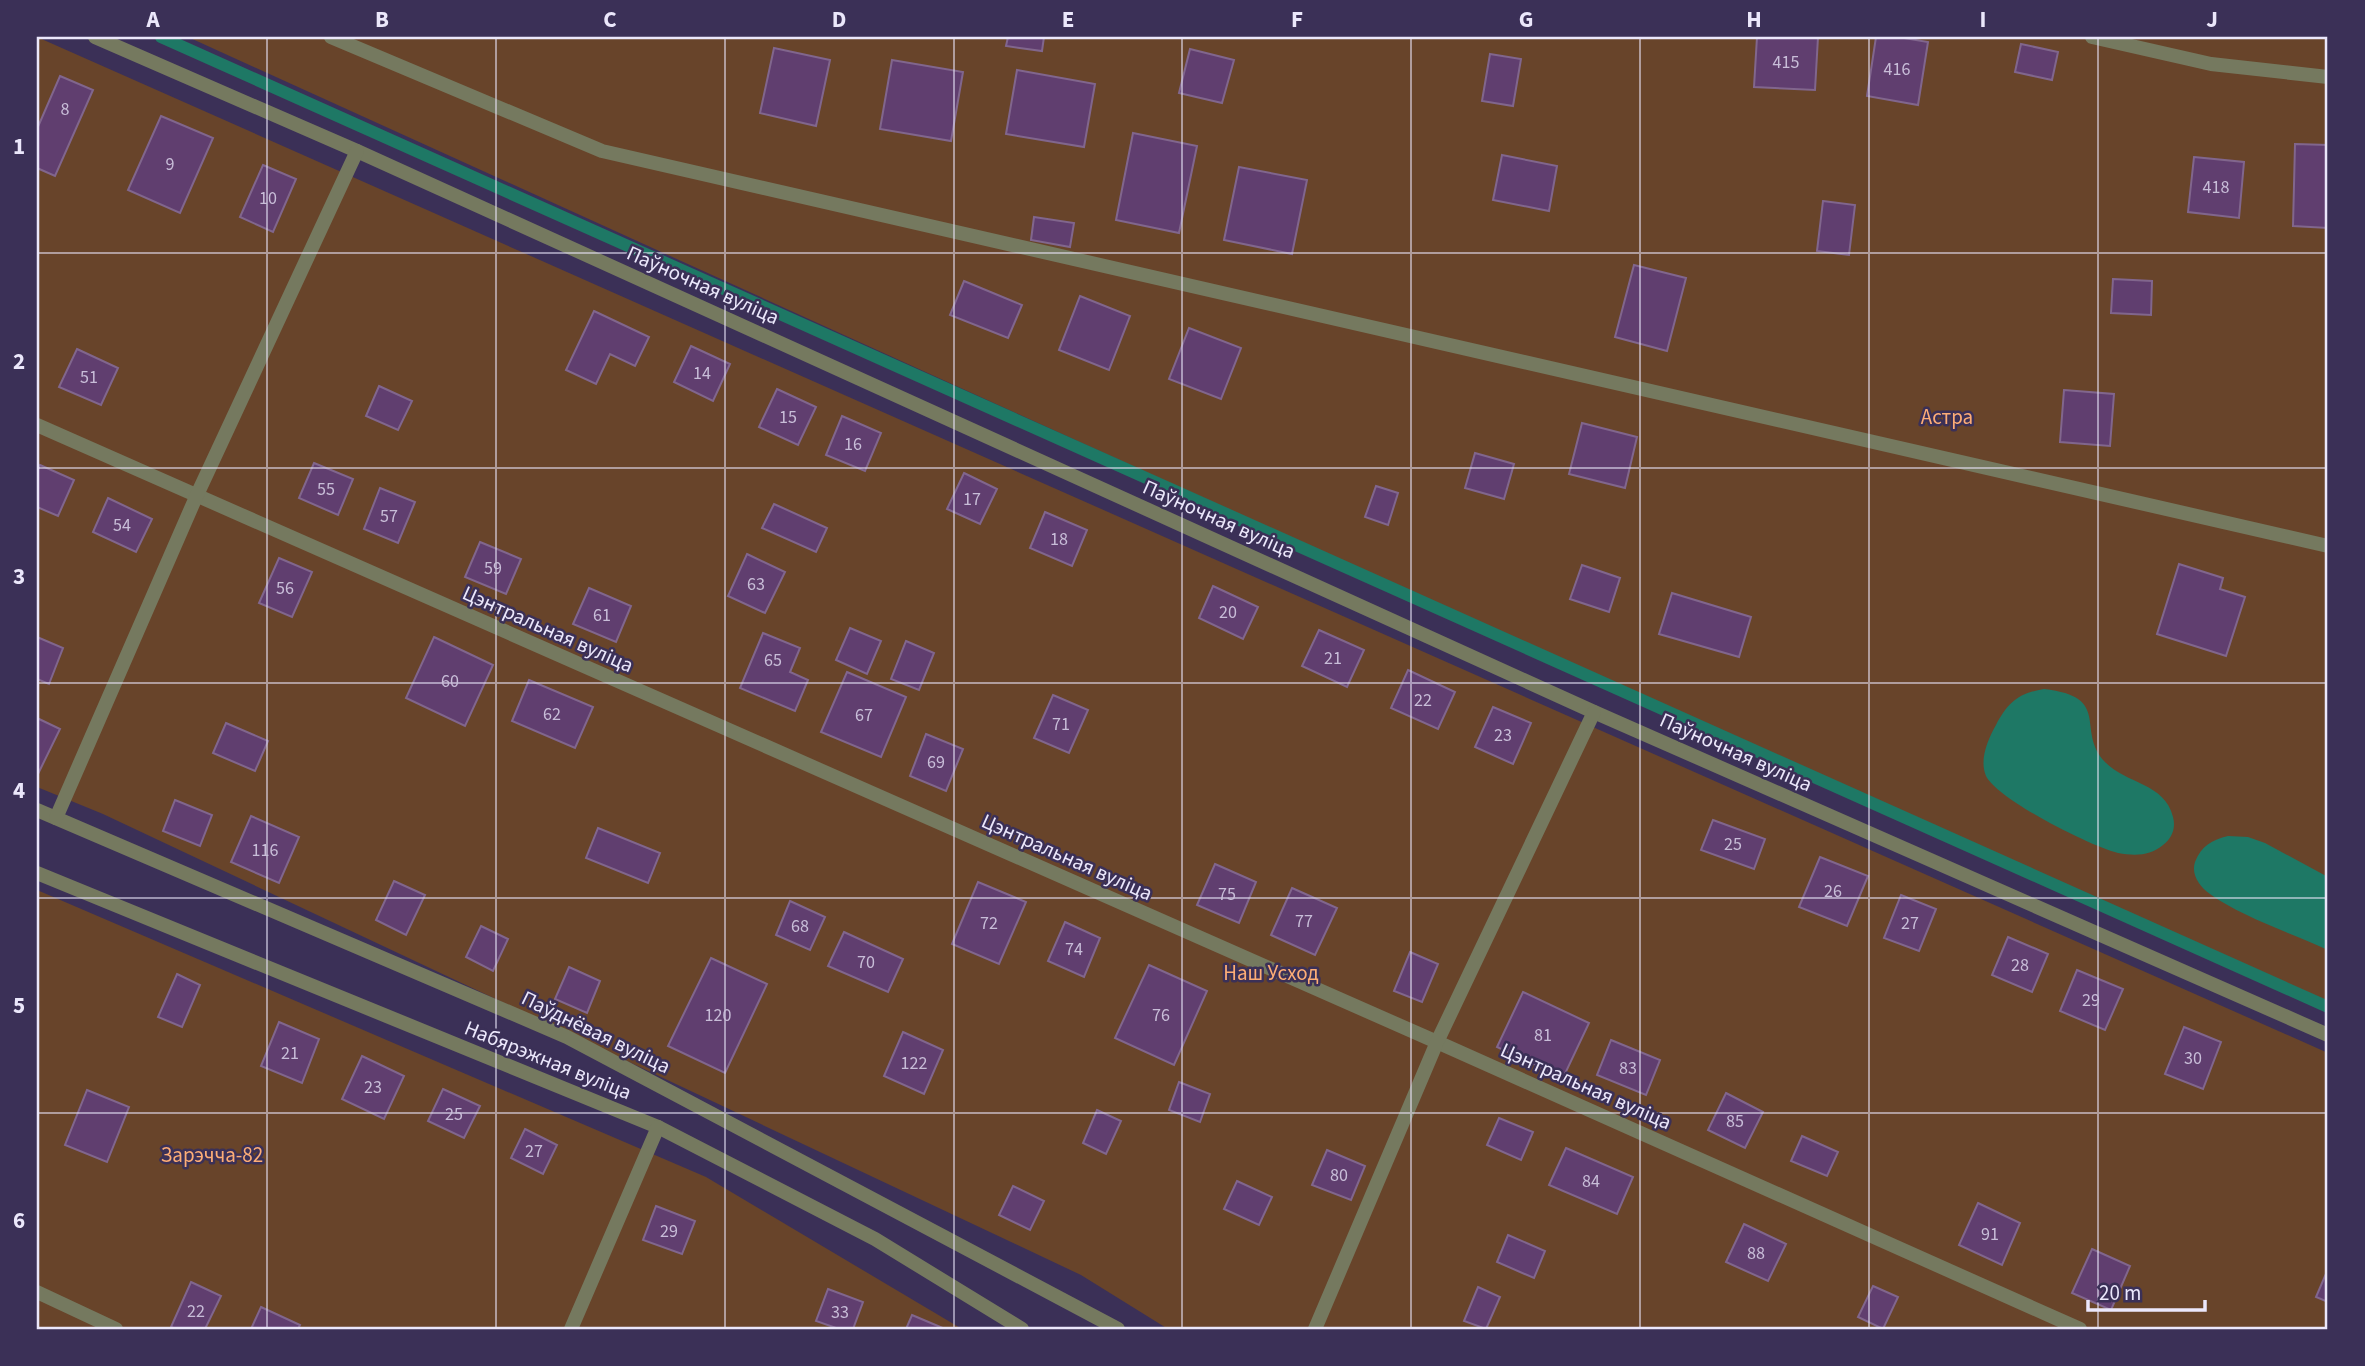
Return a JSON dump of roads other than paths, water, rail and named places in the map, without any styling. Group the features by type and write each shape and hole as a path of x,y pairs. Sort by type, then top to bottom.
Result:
{"lane":[{"name":"Паўночная вуліца","path":"95,37 357,151 1594,712 2328,1035"},
{"path":"331,37 602,151 2328,546"},
{"path":"2092,37 2211,64 2328,78"},
{"path":"56,817 195,497 357,151"},
{"name":"Цэнтральная вуліца","path":"37,425 195,497 1437,1042 2080,1329"},
{"path":"1315,1329 1437,1042 1594,712"},
{"name":"Паўднёвая вуліца","path":"37,810 567,1037 1118,1329"},
{"name":"Набярэжная вуліца","path":"37,873 658,1127 875,1239 1022,1329"},
{"path":"571,1329 658,1127"},
{"path":"37,1292 116,1329"}],"waterway":[{"path":"161,37 2328,1007"}],"park label":[{"name":"Астра","path":"1947,417"},
{"name":"Наш Усход","path":"1271,973"},
{"name":"Зарэчча-82","path":"212,1155"}]}
